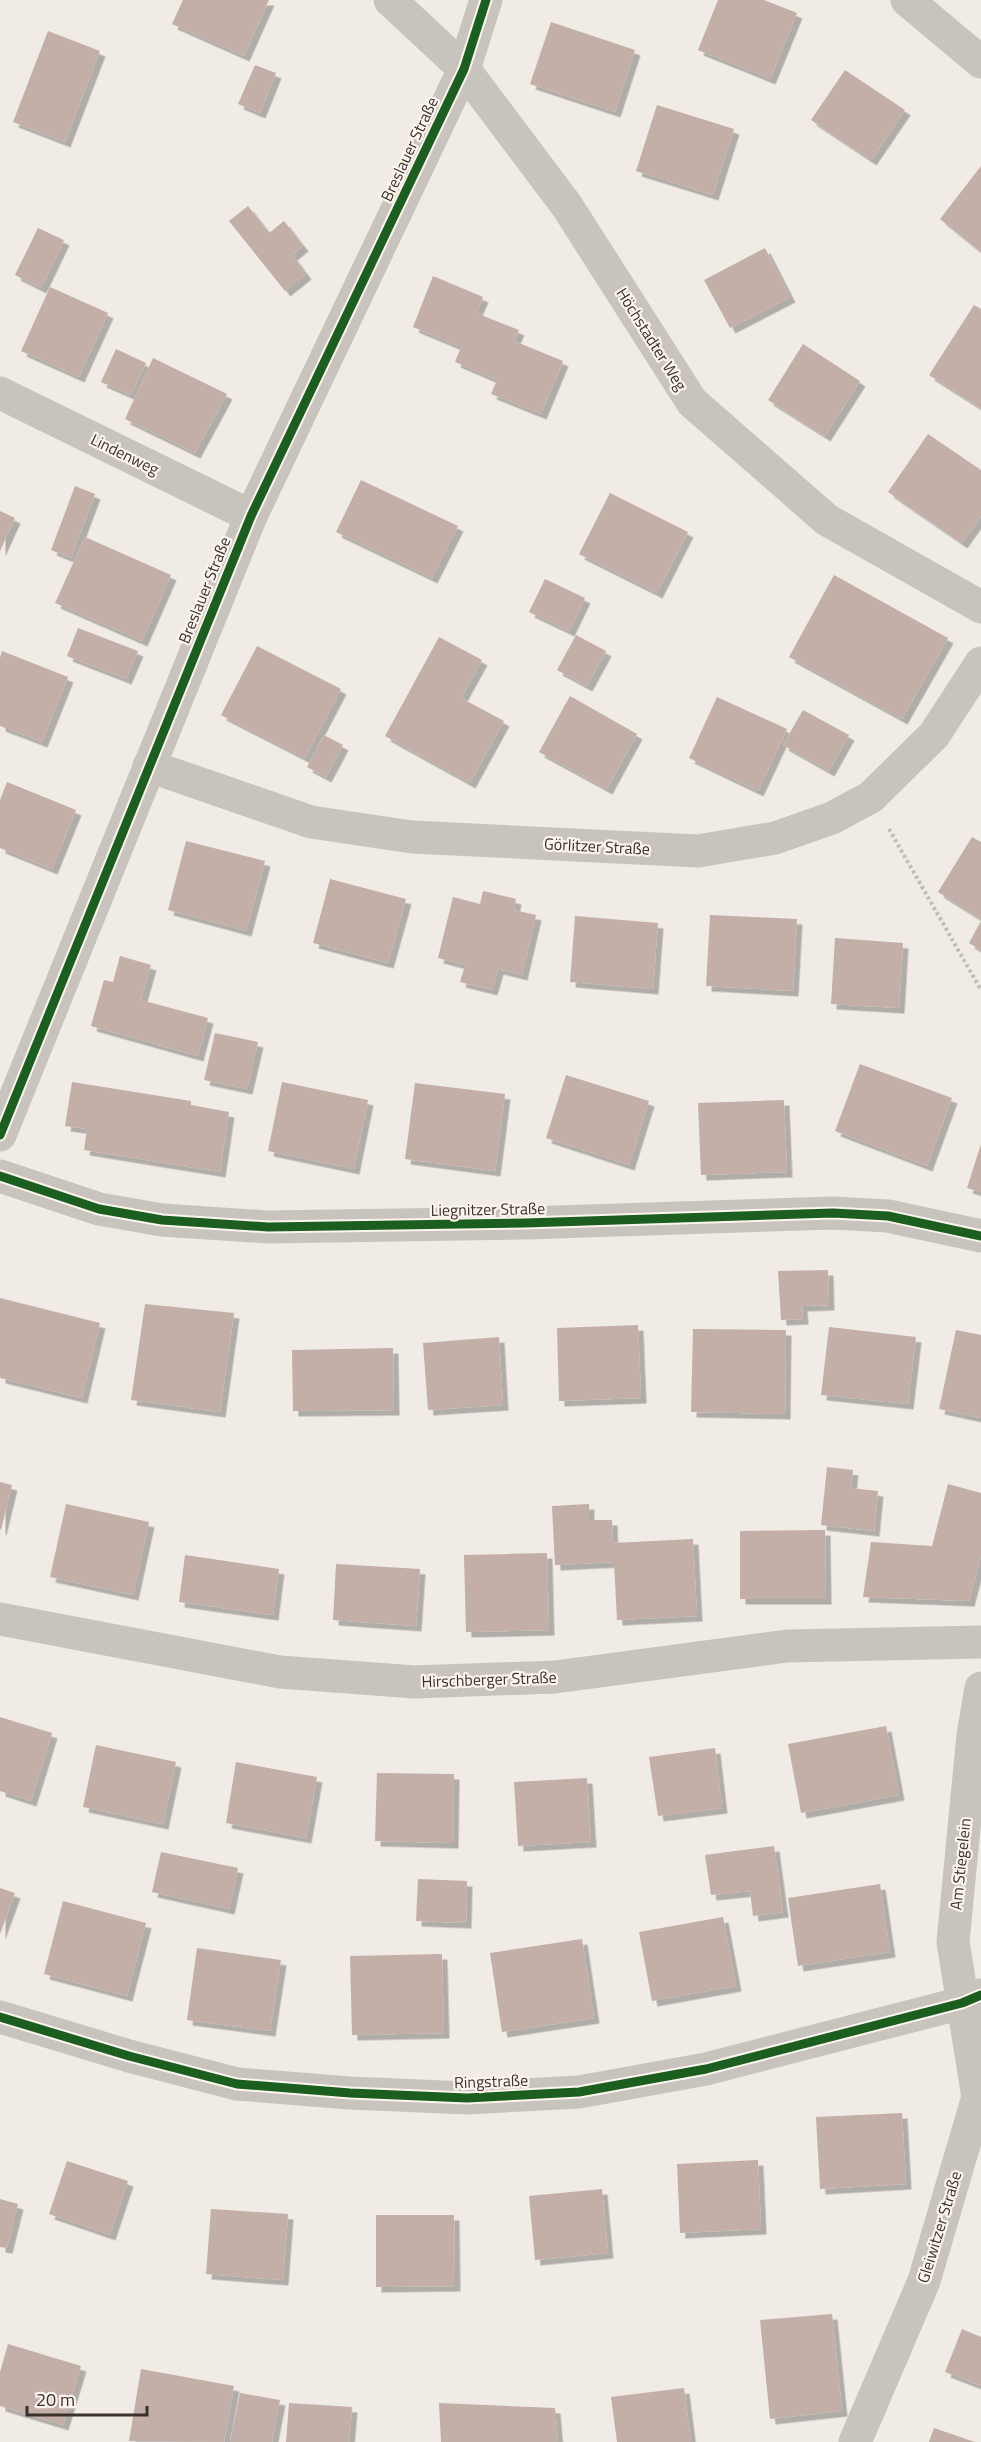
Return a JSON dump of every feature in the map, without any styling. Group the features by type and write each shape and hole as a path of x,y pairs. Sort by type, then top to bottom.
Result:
{"street":[{"name":"Höchstadter Weg","path":"390,0 464,69 567,206 692,402 827,520 981,607"},
{"name":"Breslauer Straße","path":"0,1135 251,516 464,69 486,0"},
{"path":"907,0 981,62"},
{"name":"Lindenweg","path":"0,393 251,516"},
{"name":"Görlitzer Straße","path":"149,766 311,822 412,837 698,851 775,838 832,818 871,797 934,735 981,663"},
{"name":"Liegnitzer Straße","path":"0,1176 99,1209 162,1220 257,1226 525,1223 833,1213 888,1216 981,1236"},
{"name":"Hirschberger Straße","path":"0,1618 280,1672 415,1682 555,1677 787,1646 981,1642"},
{"name":"Am Stiegelein","path":"971,1999 953,1942 973,1735 981,1688"},
{"name":"Ringstraße","path":"0,2017 129,2056 237,2084 350,2093 467,2098 579,2092 706,2069 971,1999"},
{"name":"Gleiwitzer Straße","path":"855,2442 924,2281 978,2097 971,1999"}],"path":[{"path":"871,797 981,990"}],"building":[{"path":"183,0 269,0 244,56 172,24"},
{"path":"718,0 764,0 797,13 770,79 698,50"},
{"path":"551,22 635,50 615,112 530,84"},
{"path":"48,31 100,51 65,142 13,122"},
{"path":"255,65 276,73 260,113 238,104"},
{"path":"845,70 905,110 871,160 811,120"},
{"path":"657,105 734,129 713,195 636,171"},
{"path":"981,166 981,252 940,219"},
{"path":"248,206 269,233 284,221 303,246 292,255 306,274 285,291 229,221"},
{"path":"38,228 64,240 41,288 15,275"},
{"path":"765,248 790,297 730,328 704,280"},
{"path":"433,276 483,297 476,313 519,330 514,341 563,361 541,414 491,394 497,380 455,362 461,347 413,327"},
{"path":"50,287 108,313 79,377 21,351"},
{"path":"974,305 981,309 981,408 929,375"},
{"path":"803,344 860,381 825,436 768,400"},
{"path":"116,349 146,363 131,395 101,382"},
{"path":"153,358 227,394 195,453 125,419"},
{"path":"928,434 981,470 981,516 962,543 888,492"},
{"path":"361,480 458,526 432,578 336,532"},
{"path":"75,486 95,494 71,558 51,550"},
{"path":"610,493 688,532 657,593 579,554"},
{"path":"0,511 15,518 0,551"},
{"path":"85,537 171,575 142,641 55,603"},
{"path":"834,575 948,638 902,719 789,657"},
{"path":"545,579 585,598 569,631 529,612"},
{"path":"78,628 138,651 126,679 67,656"},
{"path":"576,635 606,651 587,686 557,670"},
{"path":"439,637 482,660 461,698 504,721 470,783 385,736"},
{"path":"257,646 341,689 305,758 221,715"},
{"path":"2,651 68,677 42,742 0,726 0,658"},
{"path":"570,696 637,734 607,789 539,752"},
{"path":"717,697 787,729 758,791 689,758"},
{"path":"803,710 849,735 829,771 783,745"},
{"path":"324,735 343,745 326,777 307,767"},
{"path":"7,782 76,810 52,869 0,848 0,800"},
{"path":"972,837 981,842 981,919 938,892"},
{"path":"186,841 265,861 246,931 168,910"},
{"path":"330,879 406,899 388,963 313,943"},
{"path":"483,891 516,899 514,910 536,915 522,975 498,969 492,990 460,982 465,965 438,958 453,897 480,904"},
{"path":"710,915 797,919 793,991 706,986"},
{"path":"575,916 658,923 653,989 570,982"},
{"path":"981,921 981,950 969,943"},
{"path":"835,938 903,943 899,1008 831,1004"},
{"path":"120,956 151,965 141,1000 208,1018 198,1056 91,1026 104,980 113,982"},
{"path":"215,1033 258,1042 247,1089 204,1080"},
{"path":"860,1064 952,1098 927,1166 835,1131"},
{"path":"566,1075 649,1101 629,1165 546,1138"},
{"path":"72,1082 191,1101 191,1105 229,1112 220,1172 84,1150 87,1129 65,1126"},
{"path":"282,1082 368,1100 354,1169 268,1151"},
{"path":"415,1083 505,1094 495,1171 405,1159"},
{"path":"784,1100 787,1172 701,1175 698,1103"},
{"path":"981,1144 981,1192 967,1188"},
{"path":"828,1270 829,1305 802,1306 803,1319 781,1320 778,1271"},
{"path":"0,1298 100,1323 82,1398 0,1378"},
{"path":"145,1304 234,1313 220,1412 131,1400"},
{"path":"638,1325 641,1398 559,1401 557,1328"},
{"path":"829,1327 916,1337 908,1404 821,1395"},
{"path":"693,1329 786,1330 785,1414 691,1412"},
{"path":"956,1330 981,1335 981,1418 939,1409"},
{"path":"499,1337 503,1405 428,1410 423,1343"},
{"path":"393,1348 394,1410 293,1411 292,1350"},
{"path":"827,1467 853,1470 851,1488 878,1491 874,1531 821,1525"},
{"path":"0,1482 12,1485 1,1530 0,1529"},
{"path":"948,1484 981,1493 981,1556 969,1601 863,1597 871,1542 932,1546"},
{"path":"66,1504 149,1522 133,1595 50,1577"},
{"path":"589,1504 589,1520 612,1520 613,1543 693,1539 697,1616 617,1620 614,1562 555,1565 552,1506"},
{"path":"825,1530 826,1599 740,1599 740,1531"},
{"path":"547,1553 549,1630 466,1632 464,1555"},
{"path":"185,1555 279,1569 273,1615 179,1602"},
{"path":"336,1564 420,1569 416,1626 333,1620"},
{"path":"0,1717 52,1733 31,1801 0,1791"},
{"path":"886,1726 899,1795 801,1813 788,1744"},
{"path":"96,1745 176,1762 163,1824 83,1807"},
{"path":"715,1748 722,1808 658,1816 649,1757"},
{"path":"236,1762 317,1777 306,1838 226,1823"},
{"path":"377,1773 454,1774 453,1843 375,1841"},
{"path":"587,1778 591,1842 518,1846 514,1782"},
{"path":"774,1846 783,1912 753,1916 750,1891 711,1895 705,1855"},
{"path":"161,1852 238,1868 229,1909 152,1892"},
{"path":"418,1879 467,1881 466,1923 416,1921"},
{"path":"880,1884 890,1952 798,1966 788,1898"},
{"path":"0,1888 15,1893 0,1934"},
{"path":"63,1901 146,1923 127,1996 44,1974"},
{"path":"723,1917 736,1986 652,2001 639,1932"},
{"path":"582,1939 594,2018 502,2032 490,1953"},
{"path":"197,1948 281,1960 270,2031 187,2020"},
{"path":"442,1954 444,2033 352,2035 350,1956"},
{"path":"902,2113 906,2184 820,2189 816,2117"},
{"path":"758,2160 761,2229 680,2233 677,2164"},
{"path":"67,2161 128,2181 110,2235 49,2214"},
{"path":"602,2189 608,2253 535,2260 529,2196"},
{"path":"0,2199 18,2204 7,2248 0,2247"},
{"path":"211,2209 288,2214 283,2280 206,2274"},
{"path":"376,2215 454,2215 455,2286 376,2287"},
{"path":"832,2314 842,2411 770,2419 760,2320"},
{"path":"962,2329 981,2337 981,2386 945,2372"},
{"path":"8,2344 81,2366 63,2425 0,2406 0,2372"},
{"path":"141,2369 234,2386 224,2442 129,2441"},
{"path":"684,2388 691,2442 617,2442 611,2397"},
{"path":"240,2393 280,2400 272,2442 230,2442"},
{"path":"289,2403 352,2407 349,2442 286,2442"},
{"path":"439,2403 555,2408 558,2442 441,2442"},
{"path":"934,2428 975,2442 929,2442"}],"cycle path":[{"path":"0,1135 251,516 464,69 486,0"},
{"path":"0,1176 99,1209 162,1220 268,1227 525,1223 833,1213 888,1216 981,1236"},
{"path":"0,2017 129,2056 237,2084 350,2093 467,2098 579,2092 706,2069 962,2003 981,1995"}]}
